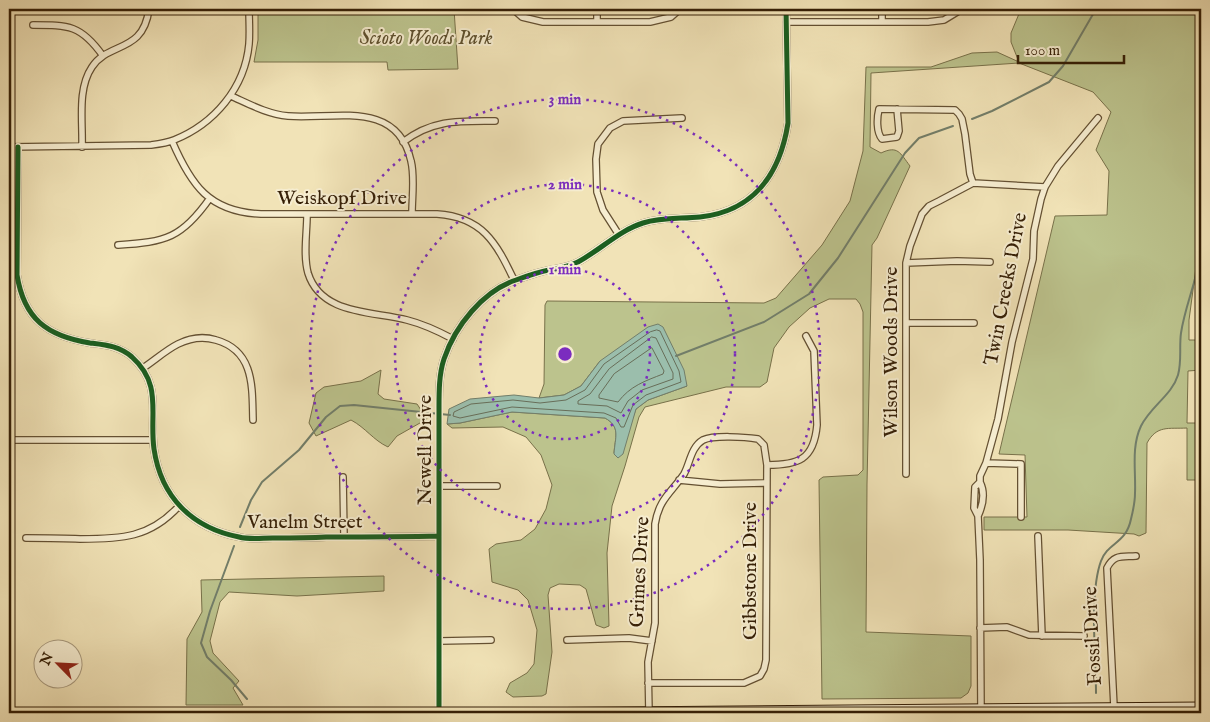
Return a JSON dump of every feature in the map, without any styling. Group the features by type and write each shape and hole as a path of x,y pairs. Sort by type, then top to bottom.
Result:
{"main road":[{"path":"495,713 981,711 1114,707 1201,707"}],"street":[{"path":"82,147 84,85 92,67 103,56 137,38 146,22 149,9"},
{"path":"9,147 151,146 172,141 206,123 230,96 242,75 249,45 249,9"},
{"path":"513,9 522,17 544,22 650,22 670,17 680,9"},
{"path":"597,9 597,22"},
{"name":"Newell Drive","path":"440,713 438,408 444,359 453,339 464,320 479,304 495,290 514,280 577,263 642,223 664,218 713,215 740,205 751,197 764,184 781,156 788,123 786,9"},
{"path":"882,9 882,22"},
{"path":"786,22 928,22 944,20 962,9"},
{"path":"33,25 71,27 86,36 103,56"},
{"path":"230,96 260,110 282,115 371,117 392,129 403,142 411,161 412,214"},
{"path":"897,109 899,131 897,137 882,138 878,135 879,109 897,109 949,109 955,110 959,114 965,134 970,174 973,183 1045,187"},
{"path":"620,235 603,210 596,192 598,144 610,128 623,121 682,118"},
{"name":"Twin Creeks Drive","path":"981,711 978,516 982,508 983,488 980,476 986,463 998,418 1012,342 1034,253 1034,231 1041,199 1045,187 1073,146 1098,118"},
{"path":"403,142 419,130 437,124 458,121 495,121"},
{"name":"Weiskopf Drive","path":"172,141 192,182 210,198 227,207 248,214 412,214 459,217 476,225 496,244 514,280"},
{"path":"18,147 17,275 26,308 48,329 64,336 113,346 131,356 143,368 178,344 196,338 212,339 227,344 239,354 248,369 252,385 253,420"},
{"name":"Wilson Woods Drive","path":"906,474 906,263 922,214 929,206 973,183"},
{"path":"118,245 160,241 172,236 191,223 210,198"},
{"path":"306,215 308,271 318,292 327,300 349,309 407,320 435,329 453,339"},
{"path":"906,263 990,262"},
{"path":"907,323 974,323"},
{"path":"767,465 786,465 796,462 808,453 816,437 814,351 806,336"},
{"name":"Vanelm Street","path":"143,368 151,385 154,400 153,440 156,462 165,486 179,506 206,526 240,538 439,536"},
{"name":"Grimes Drive","path":"649,712 648,662 655,623 655,524 658,509 664,497 687,468 696,446 701,441 709,438 758,438 764,445 767,465"},
{"path":"9,440 153,440"},
{"path":"986,463 1020,464 1021,517"},
{"name":"Gibbstone Drive","path":"648,683 744,683 760,676 764,669 766,660 767,465"},
{"path":"343,477 344,537"},
{"path":"679,480 720,484 766,483"},
{"path":"440,486 496,486"},
{"path":"26,538 112,539 127,537 158,525 179,506"},
{"path":"1038,536 1042,636"},
{"name":"Fossil Drive","path":"1114,707 1107,568 1115,557 1136,556"},
{"path":"980,628 1007,627 1029,635 1084,636"},
{"path":"567,640 629,638 652,641"},
{"path":"440,641 491,640"}],"green space":[{"name":"Scioto Woods Park","path":"258,9 454,9 458,69 388,70 387,62 254,62 258,40"},
{"path":"1021,9 1201,9 1201,230 1189,320 1189,340 1201,340 1201,370 1188,371 1187,423 1201,423 1201,480 1187,480 1187,428 1164,429 1155,433 1147,443 1146,533 1139,536 1134,534 1068,530 984,530 984,517 1027,517 1025,455 999,454 1055,216 1107,215 1109,171 1096,150 1111,112 1093,92 1019,63 871,73 870,147 881,153 895,150 904,157 910,166 872,245 866,632 971,636 971,686 968,693 961,698 822,699 819,480 823,477 858,475 863,470 863,312 856,299 829,299 810,308 789,327 774,348 767,382 760,387 726,387 645,407 639,417 612,506 607,553 609,626 604,628 596,625 586,589 580,585 559,584 550,588 548,595 552,652 546,694 542,696 513,697 506,692 510,683 527,673 534,664 537,630 528,600 518,590 492,582 489,549 496,544 521,540 535,529 546,509 552,485 541,455 526,437 503,427 452,428 447,424 512,412 605,418 610,421 615,429 614,453 618,458 636,409 648,400 687,386 600,361 581,386 564,395 539,398 544,384 545,305 547,301 764,303 776,298 822,245 850,201 863,151 866,67 931,67 972,53 997,52 1019,62 1011,42 1011,33"},
{"path":"381,370 378,394 384,399 417,404 427,419 397,436 388,447 351,420 316,436 309,423 316,393 324,387 361,381"},
{"path":"384,576 384,591 297,596 229,592 220,602 210,641 213,653 239,681 233,688 243,705 186,705 187,639 202,612 201,580"}],"water":[{"path":"658,324 663,327 684,370 687,386 648,400 636,409 623,454 618,458 614,454 615,429 610,421 605,418 512,412 447,424 449,409 470,399 514,395 539,398 564,395 581,386 600,361 648,327"}],"waterway":[{"path":"972,119 1049,82 1063,66 1096,9"},
{"path":"1201,40 1201,52"},
{"path":"676,356 764,322 809,294 838,258 905,153 919,138 953,126"},
{"path":"1096,693 1094,608 1097,575 1104,555 1129,527 1135,496 1136,442 1141,426 1150,412 1171,389 1178,375 1181,333 1197,269 1201,226"},
{"path":"240,527 251,500 262,482 299,450 326,417 340,406 354,405 450,415"},
{"path":"234,546 210,611 201,643 207,657 231,680 247,699"}],"cycle path":[{"path":"439,713 439,395 444,359 455,334 472,311 492,292 504,285 537,273 575,264 626,230 643,223 657,220 700,217 735,207 761,187 771,174 778,158 788,123 786,9"},
{"path":"18,147 17,275 25,303 40,323 50,330 75,340 117,348 127,353 142,368 148,378 153,400 153,436 158,466 164,482 182,508 193,518 222,533 247,538 439,536"}]}
